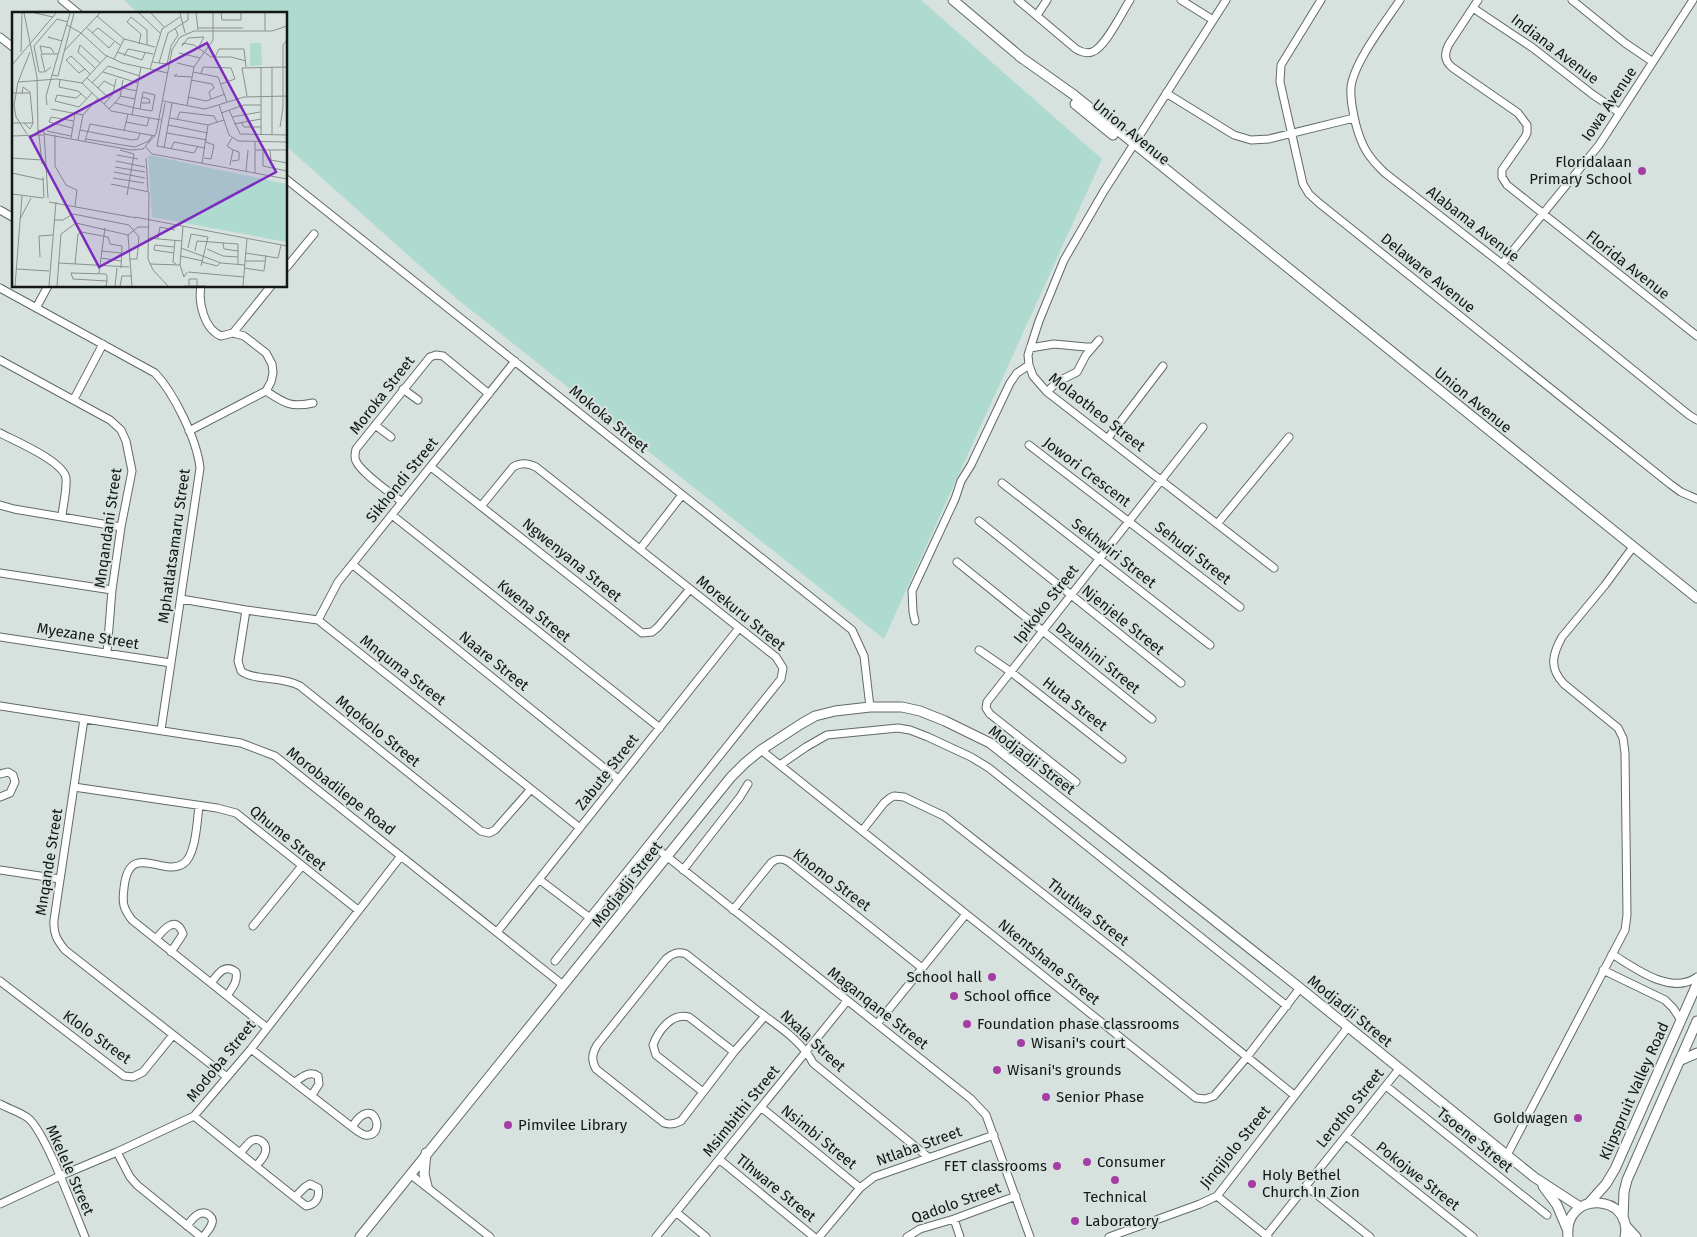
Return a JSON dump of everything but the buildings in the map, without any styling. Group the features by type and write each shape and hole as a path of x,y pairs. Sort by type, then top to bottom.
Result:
{"street":[{"path":"62,0 77,12"},
{"name":"Union Avenue","path":"952,0 1088,115 1132,147 1180,187 1232,223 1697,598"},
{"path":"1018,0 1076,49 1087,53 1093,52 1102,44 1130,0"},
{"path":"1037,15 1047,0"},
{"path":"1181,0 1212,20"},
{"path":"915,621 912,591 961,481 971,465 1010,383 1017,373 1029,365 1028,355 1042,312 1064,260 1098,200 1226,0"},
{"name":"Delaware Avenue","path":"1321,0 1284,60 1280,70 1280,82 1291,134 1306,191 1670,484 1681,492 1697,499"},
{"name":"Alabama Avenue","path":"1400,0 1354,74 1351,87 1354,118 1364,149 1375,164 1697,420"},
{"path":"1473,8 1478,0"},
{"path":"1572,0 1625,43 1653,62"},
{"name":"Iowa Avenue","path":"1502,264 1599,145 1692,2"},
{"name":"Indiana Avenue","path":"1473,8 1533,48 1592,94 1620,113"},
{"name":"Florida Avenue","path":"1473,8 1446,50 1446,62 1513,109 1524,120 1527,132 1504,166 1502,177 1507,186 1697,336"},
{"path":"0,37 12,46"},
{"path":"1166,93 1234,135 1251,140 1291,134 1354,118"},
{"name":"Mokoka Street","path":"288,181 852,630 864,656 870,707"},
{"path":"0,210 12,216"},
{"path":"288,264 314,234"},
{"name":"Mphatlatsamaru Street","path":"0,288 155,373 165,384 190,431 199,455 200,468 161,730"},
{"path":"36,308 47,288"},
{"path":"190,431 266,391 273,373 272,364 266,353 244,336 234,333 220,336 214,332 201,308 199,297 201,288"},
{"path":"234,333 269,288"},
{"path":"1046,392 1057,382 1077,372 1092,346 1099,340"},
{"path":"74,399 103,344"},
{"path":"1030,348 1054,344 1086,348 1092,346"},
{"name":"Moroka Street","path":"402,502 364,472 354,458 356,449 403,389 430,357 436,355 443,356 489,394"},
{"name":"Mnqandani Street","path":"0,360 110,420 121,430 126,441 132,470 112,590 107,652"},
{"name":"Sikhondi Street","path":"318,620 334,588 515,362"},
{"name":"Molaotheo Street","path":"1029,365 1037,381 1046,392 1274,568"},
{"path":"1108,438 1163,366"},
{"path":"403,389 418,400"},
{"path":"266,391 288,405 298,406 312,403"},
{"path":"375,426 391,437"},
{"name":"Ipikoko Street","path":"1076,782 987,711 988,699 1203,427"},
{"path":"0,433 53,461 62,469 66,478 62,516"},
{"path":"1217,524 1289,438"},
{"name":"Jowori Crescent","path":"1029,446 1129,521"},
{"name":"Morekuru Street","path":"482,506 513,467 518,464 530,464 739,628 778,660 783,670 781,679 555,962"},
{"name":"Ngwenyana Street","path":"431,467 642,633 652,632 658,628 690,589"},
{"name":"Sekhwiri Street","path":"1002,483 1210,645"},
{"path":"640,549 682,495"},
{"path":"0,505 121,527"},
{"name":"Kwena Street","path":"392,515 660,728"},
{"name":"Njenjele Street","path":"979,521 1180,683"},
{"name":"Sehudi Street","path":"1129,521 1240,607"},
{"path":"1507,1155 1625,930 1627,914 1625,745 1621,733 1614,723 1558,678 1554,659 1562,637 1606,585 1633,547"},
{"name":"Dzuahini Street","path":"956,562 1152,719"},
{"name":"Naare Street","path":"353,565 618,779"},
{"path":"0,573 112,590"},
{"path":"182,598 246,610 318,620"},
{"name":"Mqokolo Street","path":"246,610 238,661 241,670 249,675 292,682 300,686 481,831 489,834 496,830 531,789"},
{"name":"Mnquma Street","path":"318,620 580,828"},
{"name":"Zabute Street","path":"497,932 739,628"},
{"name":"Myezane Street","path":"0,637 171,663"},
{"path":"979,650 1011,672"},
{"name":"Huta Street","path":"1011,672 1122,759"},
{"name":"Morobadilepe Road","path":"0,706 241,743 275,756 563,985"},
{"name":"Modjadji Street","path":"360,1237 665,856 731,777 761,750 815,716 835,711 870,707 902,707 920,711 968,731 990,743 1300,988 1534,1177 1550,1194 1557,1205 1568,1234"},
{"name":"Mnqande Street","path":"84,719 53,930 57,940 65,950 227,1077"},
{"path":"780,765 822,737 834,734 893,728 905,729 950,746 989,768 1287,1006"},
{"name":"Nkentshane Street","path":"761,750 1194,1097 1205,1099 1214,1096 1300,988"},
{"path":"0,774 8,772 13,775 15,782 10,793 0,797"},
{"path":"683,870 748,784"},
{"name":"Qhume Street","path":"74,787 217,808 236,813 358,910"},
{"name":"Thutlwa Street","path":"862,830 884,803 894,796 904,797 944,816 1294,1095"},
{"path":"200,806 192,853 185,864 175,867 145,862 136,864 128,870 122,901 125,911 132,920 266,1027"},
{"name":"Maganqane Street","path":"650,843 971,1099 986,1115 1030,1237"},
{"name":"Modoba Street","path":"0,1204 194,1116 250,1049 401,856"},
{"name":"Khomo Street","path":"733,910 771,863 778,859 783,859 922,968"},
{"path":"253,926 301,866"},
{"path":"0,870 60,879"},
{"path":"540,880 590,918"},
{"path":"877,1024 966,914"},
{"path":"156,939 170,925 176,925 181,928 183,934 171,952"},
{"name":"Nxala Street","path":"704,1092 681,1121 675,1124 668,1124 596,1069 592,1059 592,1054 597,1046 666,959 675,953 686,954 765,1016 807,1051 813,1063 928,1157"},
{"path":"1612,954 1639,970 1667,983 1690,983 1697,977"},
{"path":"210,983 220,971 232,968 236,972 237,977 227,996"},
{"path":"1603,970 1665,1000 1674,1008 1681,1020"},
{"name":"Klolo Street","path":"0,981 124,1076 133,1077 143,1072 172,1035"},
{"name":"Klipspruit Valley Road","path":"1568,1234 1569,1222 1573,1214 1606,1184 1615,1169 1697,984"},
{"name":"Msimbithi Street","path":"656,1237 847,1001"},
{"path":"734,1052 696,1021 684,1015 673,1018 653,1044 656,1056 704,1092 734,1052 765,1016"},
{"name":"Klipspruit Valley Road","path":"1625,1237 1624,1192 1627,1180 1697,1021"},
{"name":"Jinqijolo Street","path":"1109,1237 1217,1196 1348,1027"},
{"path":"250,1049 352,1126"},
{"path":"1679,1061 1697,1053"},
{"name":"Lerotho Street","path":"1267,1236 1399,1069"},
{"path":"295,1082 306,1074 311,1073 318,1076 319,1084 312,1095"},
{"name":"Tsoene Street","path":"1386,1086 1547,1215"},
{"name":"Mkelele Street","path":"0,1104 28,1118 36,1127 60,1176 85,1237"},
{"name":"Nsimbi Street","path":"762,1108 860,1188"},
{"path":"194,1116 295,1197"},
{"name":"Ntlaba Street","path":"820,1237 860,1188 874,1177 994,1135"},
{"name":"Pokojwe Street","path":"1346,1136 1474,1237"},
{"path":"240,1153 252,1140 262,1142 266,1147 266,1151 256,1166"},
{"path":"117,1152 130,1177 137,1185 186,1226 202,1237 212,1223 212,1218 204,1212 199,1213 186,1226"},
{"path":"426,1153 424,1174 427,1186"},
{"name":"Tlhware Street","path":"720,1160 814,1237"},
{"path":"410,1174 490,1237"},
{"name":"Modjadji Street","path":"1534,1177 1584,1205"},
{"path":"1306,1186 1370,1237"},
{"name":"Qadolo Street","path":"907,1237 920,1229 954,1219 1016,1196"},
{"path":"1217,1196 1267,1236"},
{"path":"1584,1205 1605,1203 1619,1212 1636,1237"},
{"path":"676,1212 706,1237"},
{"path":"954,1219 960,1237"}],"green space":[{"path":"124,0 921,0 1102,159 884,639 456,298 288,148 288,12 137,12"}],"place":[{"name":"Floridalaan Primary School","path":"1642,171"},
{"name":"School hall","path":"992,977"},
{"name":"School office","path":"954,996"},
{"name":"Foundation phase classrooms","path":"967,1024"},
{"name":"Wisani's court","path":"1021,1043"},
{"name":"Wisani's grounds","path":"997,1070"},
{"name":"Senior Phase","path":"1046,1097"},
{"name":"Goldwagen","path":"1578,1118"},
{"name":"Pimvilee Library","path":"508,1125"},
{"name":"Consumer","path":"1087,1162"},
{"name":"FET classrooms","path":"1057,1166"},
{"name":"Technical","path":"1115,1180"},
{"name":"Holy Bethel Church In Zion","path":"1252,1184"},
{"name":"Laboratory","path":"1075,1221"}]}
